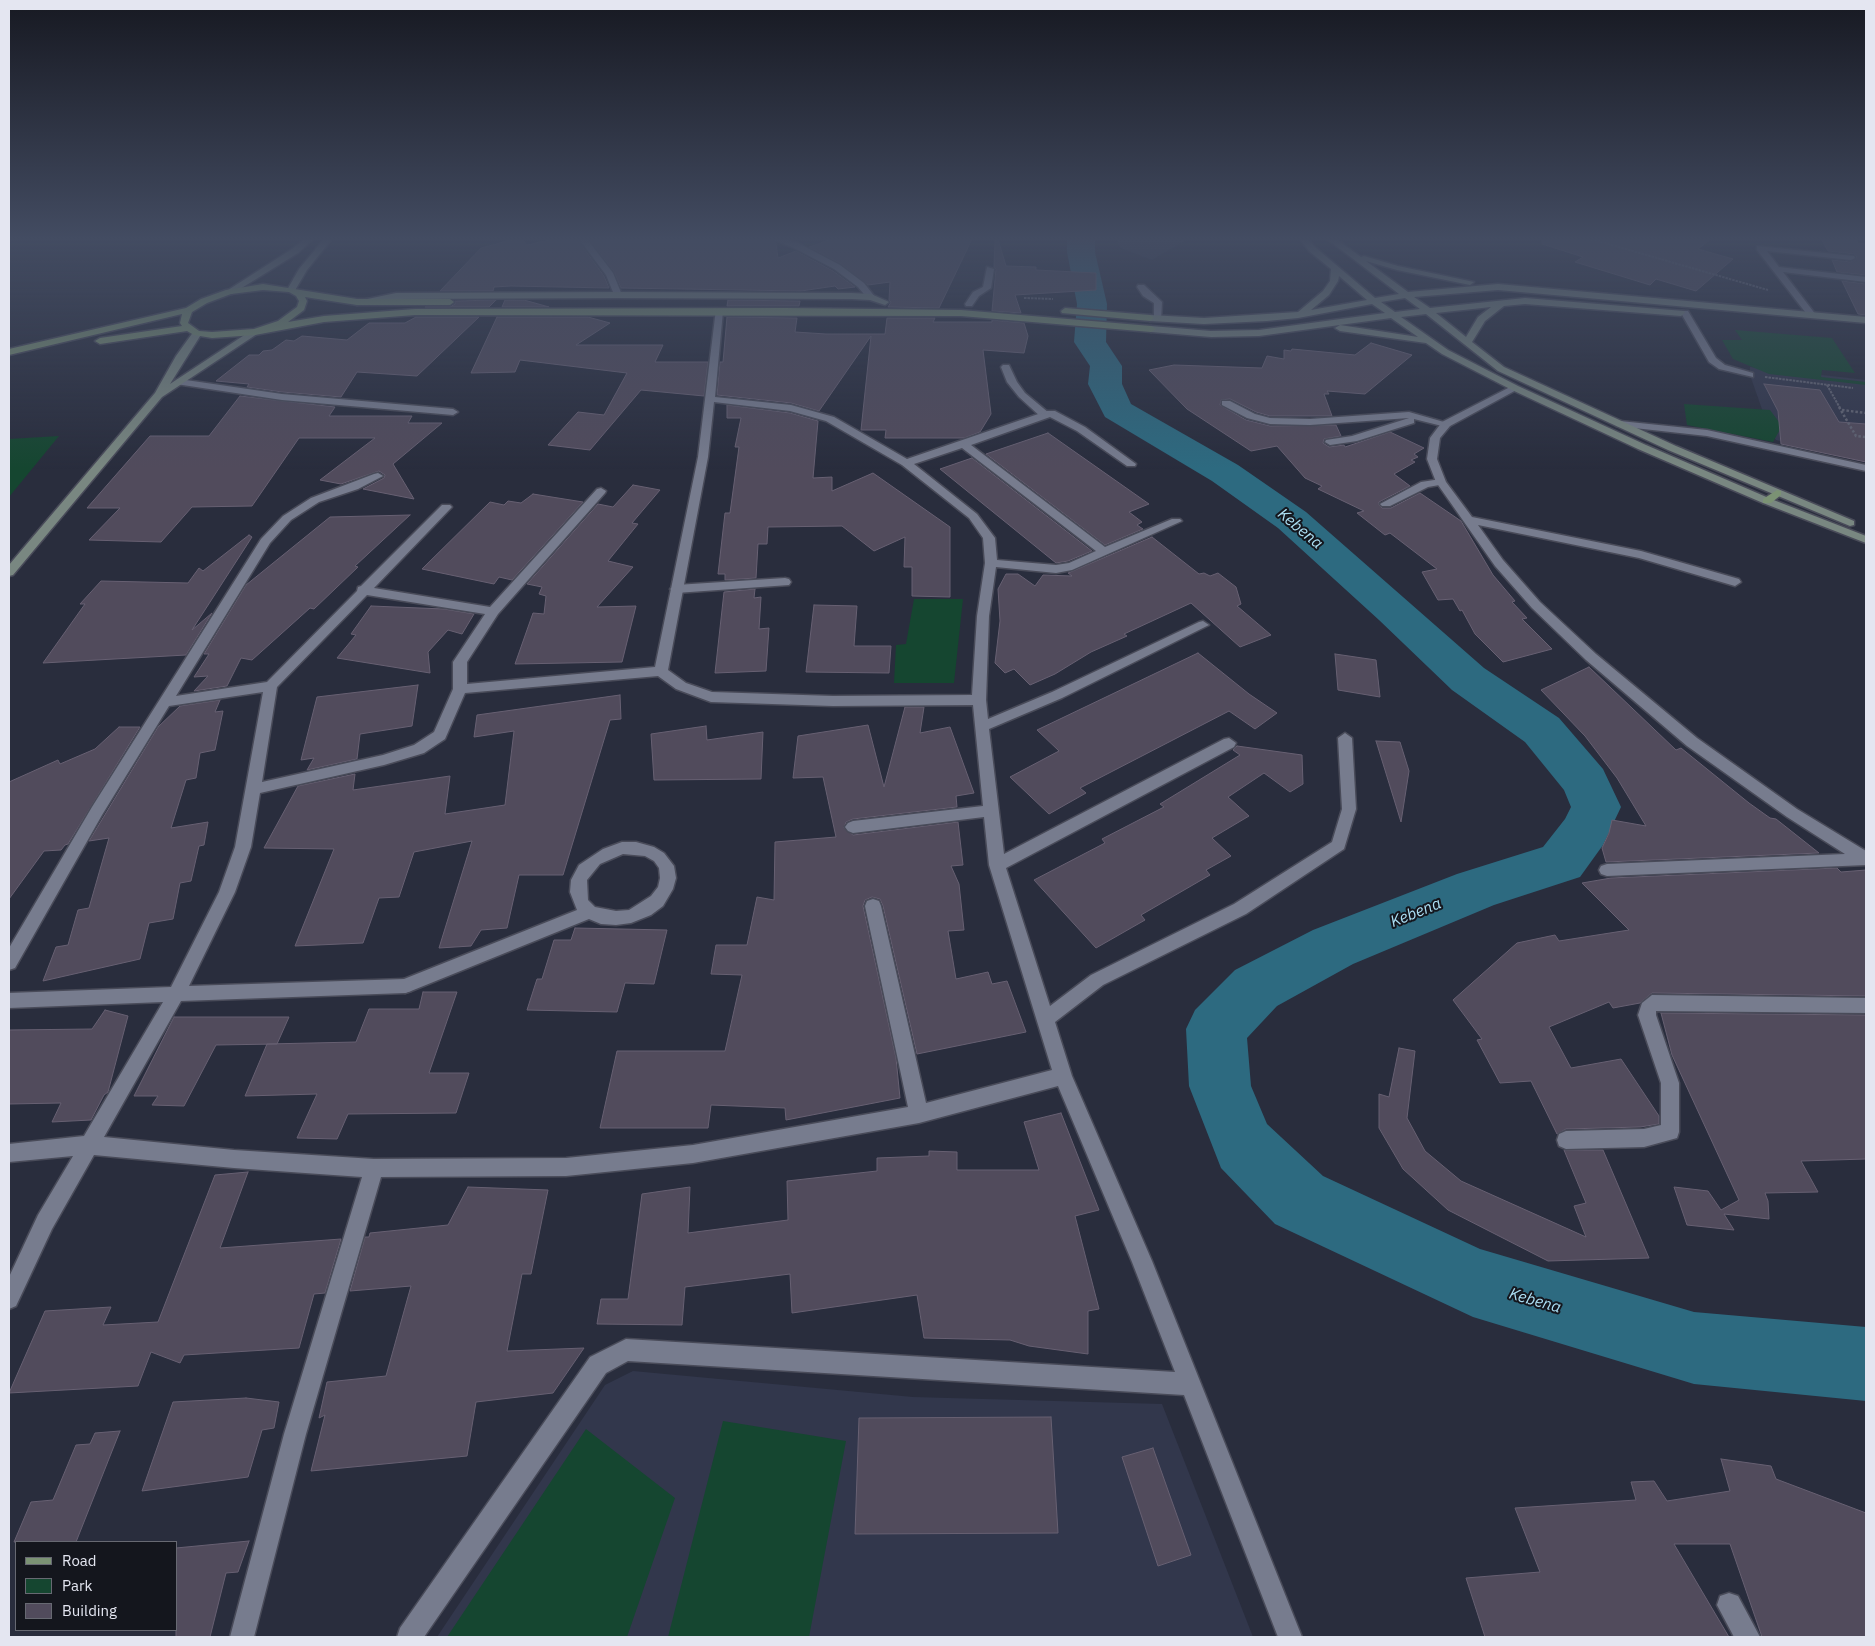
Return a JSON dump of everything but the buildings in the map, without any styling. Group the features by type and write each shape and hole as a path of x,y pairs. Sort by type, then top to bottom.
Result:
{"main road":[{"path":"9,352 164,316"},
{"path":"185,316 184,323 188,328 197,333 220,335 255,332 293,316"},
{"path":"268,328 359,316"},
{"path":"996,316 1211,334 1259,333 1385,316"},
{"path":"1127,316 1234,321 1289,316"},
{"path":"1392,316 1432,344 1515,388 1642,448 1767,501 1866,540"},
{"path":"1435,316 1501,369 1777,493 1866,529"},
{"path":"1467,343 1481,319 1485,316"},
{"path":"1716,316 1866,329"},
{"path":"1821,316 1866,320"},
{"path":"1308,327 1366,331 1432,344"},
{"path":"9,362 115,337 188,328"},
{"path":"159,394 255,332"},
{"path":"9,572 159,394 177,362 197,333"},
{"path":"1767,501 1777,493"}],"street":[{"path":"660,671 703,457 719,316"},
{"path":"1686,316 1712,360 1722,367 1750,375"},
{"path":"1006,367 1017,388 1046,415"},
{"path":"179,382 282,397 453,412"},
{"path":"1515,388 1446,424 1435,438 1432,459 1441,482 1499,563 1524,591 1591,657 1692,742 1792,813 1866,859"},
{"path":"710,399 791,408 830,419 906,463 972,516 988,538 991,563 983,616 979,700 997,865 1063,1076 1142,1262 1290,1637"},
{"path":"1226,403 1251,416 1270,421 1310,422 1409,415 1446,424"},
{"path":"906,463 1051,413 1081,429 1131,464"},
{"path":"1330,442 1353,439 1420,417"},
{"path":"1620,424 1714,434 1866,468"},
{"path":"963,444 1103,551"},
{"path":"9,963 97,811 265,541 287,518 315,500 354,487 378,476"},
{"path":"1386,504 1425,484 1441,482"},
{"path":"255,789 384,760 419,749 440,735 460,689 460,662 493,611 601,491"},
{"path":"9,1299 45,1222 177,994 227,892 244,846 255,789 270,686 446,506"},
{"path":"1469,520 1641,555 1735,582"},
{"path":"991,563 1056,569 1072,566 1176,521"},
{"path":"676,590 785,582"},
{"path":"362,590 493,611"},
{"path":"982,727 1057,695 1203,625"},
{"path":"460,689 660,671 681,686 711,697 833,701 979,700"},
{"path":"165,702 270,686"},
{"path":"1045,1020 1097,980 1240,909 1339,845 1349,810 1344,738"},
{"path":"997,865 1229,743"},
{"path":"853,827 990,811"},
{"path":"9,1000 404,986 589,912 602,917 616,918 631,916 646,910 665,889 668,878 666,866 659,857 649,851 636,848 608,853 595,860 585,870 579,880 578,892 581,903 589,912"},
{"path":"1607,870 1866,859"},
{"path":"873,906 919,1114"},
{"path":"1566,1140 1644,1138 1670,1132 1670,1083 1647,1015 1648,1008 1652,1003 1866,1006"},
{"path":"9,1153 88,1145 234,1159 374,1168 566,1167 674,1156 919,1114 1063,1076"},
{"path":"242,1637 295,1434 374,1168"},
{"path":"409,1637 598,1366 626,1350 1190,1384"},
{"path":"1729,1605 1748,1637"}],"path":[{"path":"1750,375 1853,388"},
{"path":"1826,384 1856,436 1866,437"},
{"path":"1841,410 1866,413"}],"shaded area":[{"path":"1750,367 1866,380 1866,459 1776,440 1770,432 1750,375"},
{"path":"633,1371 913,1397 1162,1404 1253,1637 437,1637 605,1385"}],"green space":[{"path":"1735,330 1832,338 1855,373 1822,370 1821,377 1866,382 1866,385 1769,374 1733,359 1722,340 1742,340"},
{"path":"1684,404 1770,410 1782,426 1773,442 1687,425"},
{"path":"59,436 9,497 9,439"},
{"path":"914,599 963,599 954,683 894,683 896,645 906,644"},
{"path":"723,1421 846,1441 809,1637 668,1637"},
{"path":"586,1429 675,1498 627,1637 447,1637"}],"waterway":[{"name":"Kebena","path":"1091,316 1090,342 1106,366 1105,384 1117,410 1225,473 1292,520 1394,610 1468,679 1542,730 1585,782 1596,807 1585,831 1561,862 1476,889 1333,947 1256,988 1216,1029 1220,1086 1244,1146 1299,1200 1473,1282 1694,1348 1866,1364"}]}
